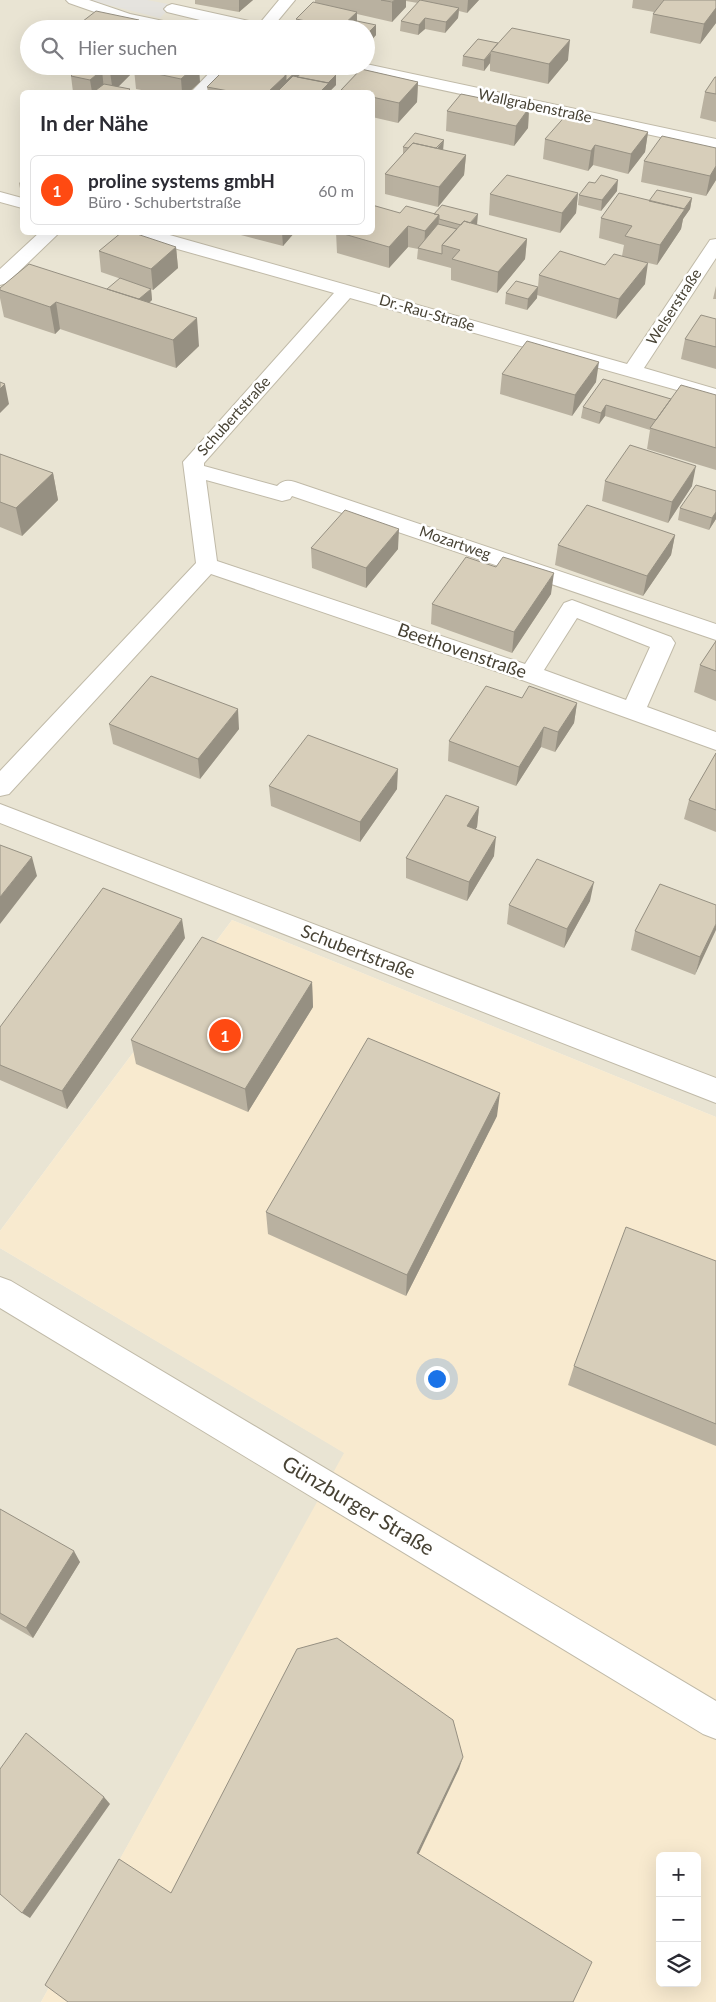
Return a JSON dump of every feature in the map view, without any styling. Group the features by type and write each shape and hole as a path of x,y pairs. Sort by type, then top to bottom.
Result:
{"street":[{"path":"74,0 136,20"},
{"path":"271,20 288,0"},
{"path":"172,10 223,20"},
{"name":"Wallgrabenstraße","path":"375,71 716,144"},
{"path":"201,90 216,75"},
{"path":"0,197 20,202"},
{"path":"0,279 48,235"},
{"name":"Dr.-Rau-Straße","path":"148,235 716,395"},
{"name":"Welserstraße","path":"632,371 716,244"},
{"name":"Schubertstraße","path":"207,565 192,462 347,290"},
{"name":"Mozartweg","path":"194,470 282,494 288,487 716,632"},
{"path":"0,787 207,565"},
{"name":"Beethovenstraße","path":"207,565 530,674 716,741"},
{"path":"530,674 572,608 663,643 633,711"},
{"name":"Schubertstraße","path":"0,813 716,1091"},
{"name":"Günzburger Straße","path":"0,1291 716,1721"}],"shaded area":[{"path":"0,0 716,0 716,1117 232,920 0,1231"},
{"path":"88,0 147,0 173,5 160,18"},
{"path":"232,920 716,1117 716,2002 41,2002 344,1453 0,1248 0,1231"},
{"path":"0,1248 345,1453 41,2002 0,2002"}],"building":[{"path":"420,0 459,8 446,22 425,18 419,25 401,21"},
{"path":"664,0 716,0 716,8 704,24 653,14"},
{"path":"313,2 357,12 348,20 296,19"},
{"path":"96,11 139,20 84,20"},
{"path":"512,28 570,40 549,64 491,51"},
{"path":"478,39 498,43 484,60 463,56"},
{"path":"375,72 418,82 399,103 375,98 375,90 341,90 355,75 375,75"},
{"path":"72,75 96,75 90,80"},
{"path":"162,75 185,75 181,79"},
{"path":"219,75 286,75 270,90 223,90 207,87"},
{"path":"286,75 292,75 286,81"},
{"path":"299,75 336,75 328,83 297,77"},
{"path":"293,76 329,83 322,90 279,90"},
{"path":"715,77 716,94 705,92"},
{"path":"104,84 129,90 96,90"},
{"path":"461,94 529,108 516,126 447,111"},
{"path":"568,113 648,132 631,154 595,145 591,151 545,139"},
{"path":"415,133 444,140 436,148 413,143 408,148 403,147"},
{"path":"662,136 716,148 716,166 710,176 644,161"},
{"path":"413,143 466,155 439,187 385,174"},
{"path":"507,175 578,193 562,213 490,194"},
{"path":"601,175 618,180 602,200 579,195 589,182 595,183"},
{"path":"657,190 692,198 684,209 649,201"},
{"path":"619,193 685,209 660,245 625,236 632,226 601,218"},
{"path":"442,205 478,214 470,223 464,221 461,225 439,219 439,215 434,214"},
{"path":"375,206 400,213 406,206 439,215 425,231 408,226 389,247 347,235 375,235"},
{"path":"464,221 527,239 498,272 452,259 460,250 442,245"},
{"path":"438,224 457,229 442,245 442,254 418,248"},
{"path":"118,235 140,235 176,247 151,269 99,251"},
{"path":"560,251 605,265 614,254 648,263 619,299 539,275"},
{"path":"29,264 197,318 173,340 56,302 50,307 0,290"},
{"path":"120,278 151,289 139,299 107,289"},
{"path":"516,281 538,287 528,299 506,293"},
{"path":"701,315 716,319 716,347 685,339"},
{"path":"527,341 599,362 575,395 502,374"},
{"path":"603,379 671,399 656,420 606,405 601,413 583,407"},
{"path":"0,382 5,384 0,389"},
{"path":"681,385 716,395 716,448 650,428"},
{"path":"630,445 696,466 672,502 605,481"},
{"path":"0,454 53,473 16,508 0,502"},
{"path":"696,485 716,491 716,512 712,518 680,508"},
{"path":"587,505 675,535 647,576 558,545"},
{"path":"345,510 399,529 366,568 311,548"},
{"path":"466,557 496,567 503,557 554,573 514,632 432,604"},
{"path":"716,641 716,671 700,665"},
{"path":"151,676 238,709 198,759 109,724"},
{"path":"486,686 522,698 529,686 577,703 558,732 544,727 519,767 449,741"},
{"path":"308,735 398,769 360,822 269,786"},
{"path":"716,753 716,810 689,800"},
{"path":"446,795 479,807 467,826 496,837 469,882 406,858"},
{"path":"0,845 32,857 0,897"},
{"path":"537,859 594,882 567,929 509,905"},
{"path":"660,884 716,905 716,924 700,957 635,931"},
{"path":"103,888 182,919 62,1091 0,1065 0,1027"},
{"path":"202,937 312,982 245,1089 131,1040"},
{"path":"368,1038 500,1093 407,1275 266,1212"},
{"path":"626,1227 716,1261 716,1424 574,1366"},
{"path":"0,1509 74,1551 26,1628 0,1613"},
{"path":"337,1638 453,1720 463,1757 417,1853 592,1962 573,2002 68,2002 45,1985 119,1859 171,1893 297,1649"},
{"path":"26,1733 104,1797 22,1913 0,1894 0,1769"}],"place":[{"name":"proline systems gmbH","path":"225,1035"}]}
